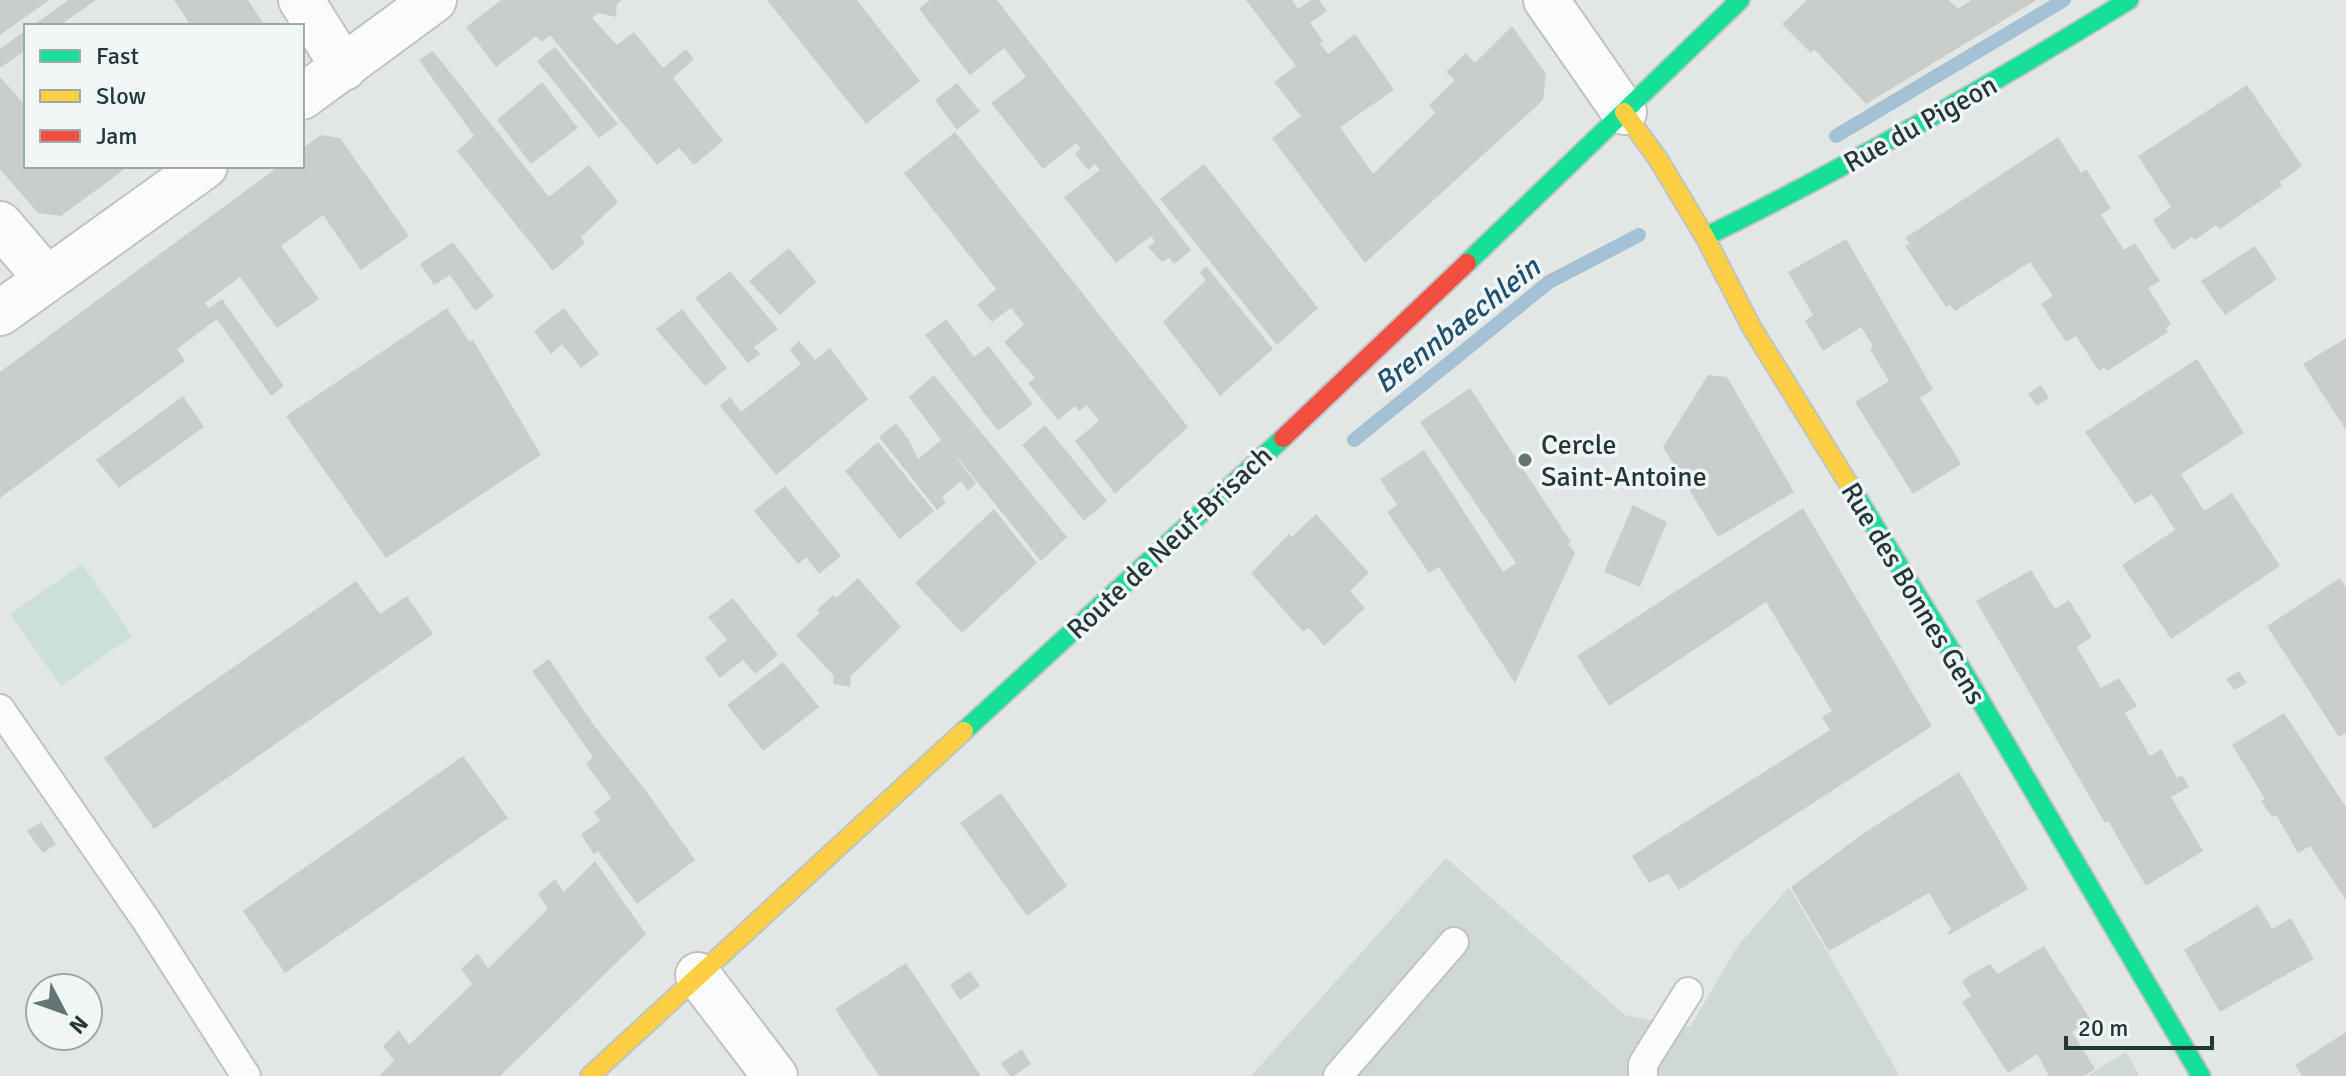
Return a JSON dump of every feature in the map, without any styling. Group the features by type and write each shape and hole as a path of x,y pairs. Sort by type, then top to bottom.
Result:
{"street":[{"path":"301,0 344,68"},
{"path":"304,96 434,0"},
{"path":"1546,0 1624,112"},
{"name":"Route de Neuf-Brisach","path":"590,1076 1324,399 1740,0"},
{"name":"Rue du Pigeon","path":"1705,237 1763,210 1938,115 2129,0"},
{"name":"Rue des Bonnes Gens","path":"1624,112 1658,159 1705,237 1752,328 1958,662 2201,1076"},
{"path":"0,313 202,168"},
{"path":"0,224 46,278"},
{"path":"698,975 775,1076"}],"lane":[{"path":"0,709 146,920 246,1076"},
{"path":"1339,1076 1454,942"},
{"path":"1643,1076 1643,1064 1688,992"}],"shaded area":[{"path":"1446,858 1625,1015 1690,1027 1737,947 1789,887 1900,1076 1251,1076"},
{"path":"2126,1052 2140,1076 2088,1076 2098,1069"}],"green space":[{"path":"82,564 132,636 61,686 10,614"}],"building":[{"path":"0,0 49,0 0,35"},
{"path":"68,0 96,0 62,24 35,24"},
{"path":"174,0 248,0 264,24 190,24"},
{"path":"501,0 622,0 617,4 616,17 598,13 592,18 617,45 634,32 663,68 686,49 694,59 673,78 723,141 694,165 679,148 657,165 550,35 542,42 536,36 496,67 466,27"},
{"path":"767,0 857,0 920,81 866,124"},
{"path":"930,0 997,0 1191,250 1174,264 1169,258 1162,262 1148,247 1155,242 1151,236 1116,263 1064,197 1100,170 1095,164 1088,170 1075,154 1081,148 1076,143 1043,169 991,103 1026,77 1004,48 970,75 919,9"},
{"path":"1246,0 1292,0 1298,9 1311,0 1319,0 1327,11 1310,23 1328,54 1355,34 1394,90 1340,127 1373,174 1435,113 1429,105 1455,80 1446,72 1466,53 1475,63 1512,26 1546,74 1543,100 1365,263 1272,138 1301,116 1274,82 1296,66"},
{"path":"1807,0 1949,0 1958,9 1971,0 2037,0 1866,104 1814,49 1811,53 1782,24"},
{"path":"24,31 24,51 0,68 0,49"},
{"path":"555,47 618,124 599,138 537,61"},
{"path":"433,51 549,197 589,165 618,202 581,237 585,243 553,271 457,151 474,136 419,60"},
{"path":"0,77 24,104 24,168 126,168 61,216 38,213 0,169"},
{"path":"542,82 578,128 531,164 497,120"},
{"path":"957,83 980,111 957,130 935,100"},
{"path":"2247,85 2302,166 2280,182 2282,186 2220,229 2216,225 2195,240 2192,237 2173,250 2153,220 2171,207 2138,156"},
{"path":"955,132 1188,427 1115,494 1075,441 1099,421 1087,405 1079,411 1075,406 1058,420 1028,383 1035,378 1004,342 1024,325 1011,308 992,322 977,305 996,289 904,173"},
{"path":"321,135 340,138 409,236 361,270 323,215 281,246 319,299 277,328 240,277 205,303 209,308 222,299 284,386 271,396 217,319 177,349 185,361 0,498 0,372 276,168 304,168 304,148"},
{"path":"2058,137 2081,173 2086,169 2111,208 2101,215 2124,250 2135,243 2160,281 2148,288 2171,324 2166,328 2168,332 2107,371 2104,367 2099,371 2076,336 2066,342 2041,304 2053,296 2030,262 1955,311 1950,305 1946,307 1905,246 1910,244 1905,238"},
{"path":"1204,164 1318,308 1277,345 1160,199"},
{"path":"1846,239 1933,389 1920,398 1961,464 1913,494 1855,402 1889,381 1870,349 1873,346 1861,327 1823,351 1805,321 1813,315 1788,272"},
{"path":"453,242 494,296 475,311 450,275 434,285 420,264"},
{"path":"2255,246 2277,279 2225,315 2201,281"},
{"path":"789,248 816,282 780,315 749,281"},
{"path":"1206,266 1273,349 1220,396 1163,322 1206,280 1200,273"},
{"path":"730,271 778,329 754,347 760,354 748,363 695,298"},
{"path":"447,308 469,341 473,340 541,455 386,558 286,416"},
{"path":"564,308 599,354 581,368 562,344 551,354 534,331"},
{"path":"682,309 727,368 705,386 656,329"},
{"path":"946,319 974,357 989,346 1033,404 998,431 925,335"},
{"path":"2346,338 2346,430 2303,364"},
{"path":"799,341 815,360 830,348 868,399 776,475 720,406 730,397 741,412 801,364 790,350"},
{"path":"2197,359 2244,433 2181,474 2204,511 2232,493 2280,566 2171,639 2122,565 2175,530 2152,494 2135,504 2085,432"},
{"path":"934,375 1067,537 1041,561 957,457 976,483 968,491 961,481 942,497 946,502 937,510 879,437 896,423 918,459 941,440 909,397"},
{"path":"1708,375 1727,377 1794,492 1718,537 1663,447"},
{"path":"2041,385 2049,398 2037,406 2028,394"},
{"path":"1470,388 1571,542 1568,544 1575,553 1515,683 1439,567 1429,573 1387,512 1397,505 1380,479 1424,450 1503,572 1516,563 1420,422"},
{"path":"183,396 204,427 119,488 96,460"},
{"path":"1045,425 1107,501 1084,521 1022,445"},
{"path":"878,442 934,511 900,539 845,471"},
{"path":"785,486 841,556 819,574 806,557 798,564 754,511"},
{"path":"1633,505 1667,522 1640,587 1604,572"},
{"path":"1803,508 1932,726 1679,890 1668,874 1649,883 1632,856 1830,730 1822,717 1832,711 1766,602 1609,706 1577,656"},
{"path":"994,509 1037,563 962,633 915,583"},
{"path":"1316,514 1369,573 1350,591 1365,608 1324,646 1309,628 1303,632 1251,573 1289,534 1292,537"},
{"path":"2031,570 2055,609 2069,600 2092,637 2077,647 2101,688 2119,678 2137,706 2125,713 2150,756 2161,749 2177,778 2182,775 2189,787 2171,797 2203,851 2146,886 2108,821 2105,823 1976,601"},
{"path":"858,578 901,627 851,676 850,687 833,684 834,676 796,635 820,613 817,610 833,595 836,598"},
{"path":"2340,578 2346,587 2346,733 2339,737 2267,626"},
{"path":"356,581 380,614 407,596 433,634 154,829 104,758"},
{"path":"733,598 778,655 755,674 743,660 720,678 705,658 727,640 708,617"},
{"path":"549,659 593,724 695,860 637,904 598,851 594,855 581,834 600,821 594,812 611,798 586,764 593,757 532,671"},
{"path":"783,662 819,707 763,751 727,705"},
{"path":"2239,671 2247,683 2234,690 2226,679"},
{"path":"2284,713 2346,807 2346,900 2310,846 2298,853 2276,815 2272,817 2261,801 2265,799 2232,745"},
{"path":"463,756 508,818 285,973 243,911"},
{"path":"1959,772 2028,889 1949,935 1947,932 1951,930 1929,893 1829,951 1791,887 1864,833"},
{"path":"1001,793 1067,886 1027,916 960,823"},
{"path":"41,822 56,844 43,853 27,831"},
{"path":"595,861 646,934 500,1076 379,1076 394,1061 383,1046 399,1030 409,1045 472,984 461,969 478,953 488,969 548,909 538,894 555,879 564,892"},
{"path":"2258,905 2272,929 2291,918 2314,959 2220,1012 2184,950"},
{"path":"2044,946 2090,1019 2072,1032 2095,1069 2084,1076 2049,1076 2037,1054 2008,1073 1962,1002 1971,996 1963,981 1967,977 1990,964 1998,974"},
{"path":"906,963 981,1076 879,1076 835,1009"},
{"path":"970,971 980,986 960,1000 950,985"},
{"path":"2346,1032 2346,1076 2302,1076 2295,1065"},
{"path":"1022,1049 1031,1064 1010,1076 1001,1063"}],"waterway":[{"name":"Brennbaechlein","path":"1836,136 2064,0"},
{"name":"Brennbaechlein","path":"1354,440 1549,282 1639,235"}],"traffic: fast":[{"path":"1467,263 1740,0"},
{"path":"1705,237 1920,123 2129,0"},
{"path":"964,731 1283,438"},
{"path":"1853,491 1950,649 2201,1076"}],"traffic: slow":[{"path":"1624,112 1658,159 1705,237 1752,328 1853,491"},
{"path":"590,1076 964,731"}],"traffic: jam":[{"path":"1283,438 1467,263"}],"place":[{"name":"Cercle Saint-Antoine","path":"1525,460"}]}
